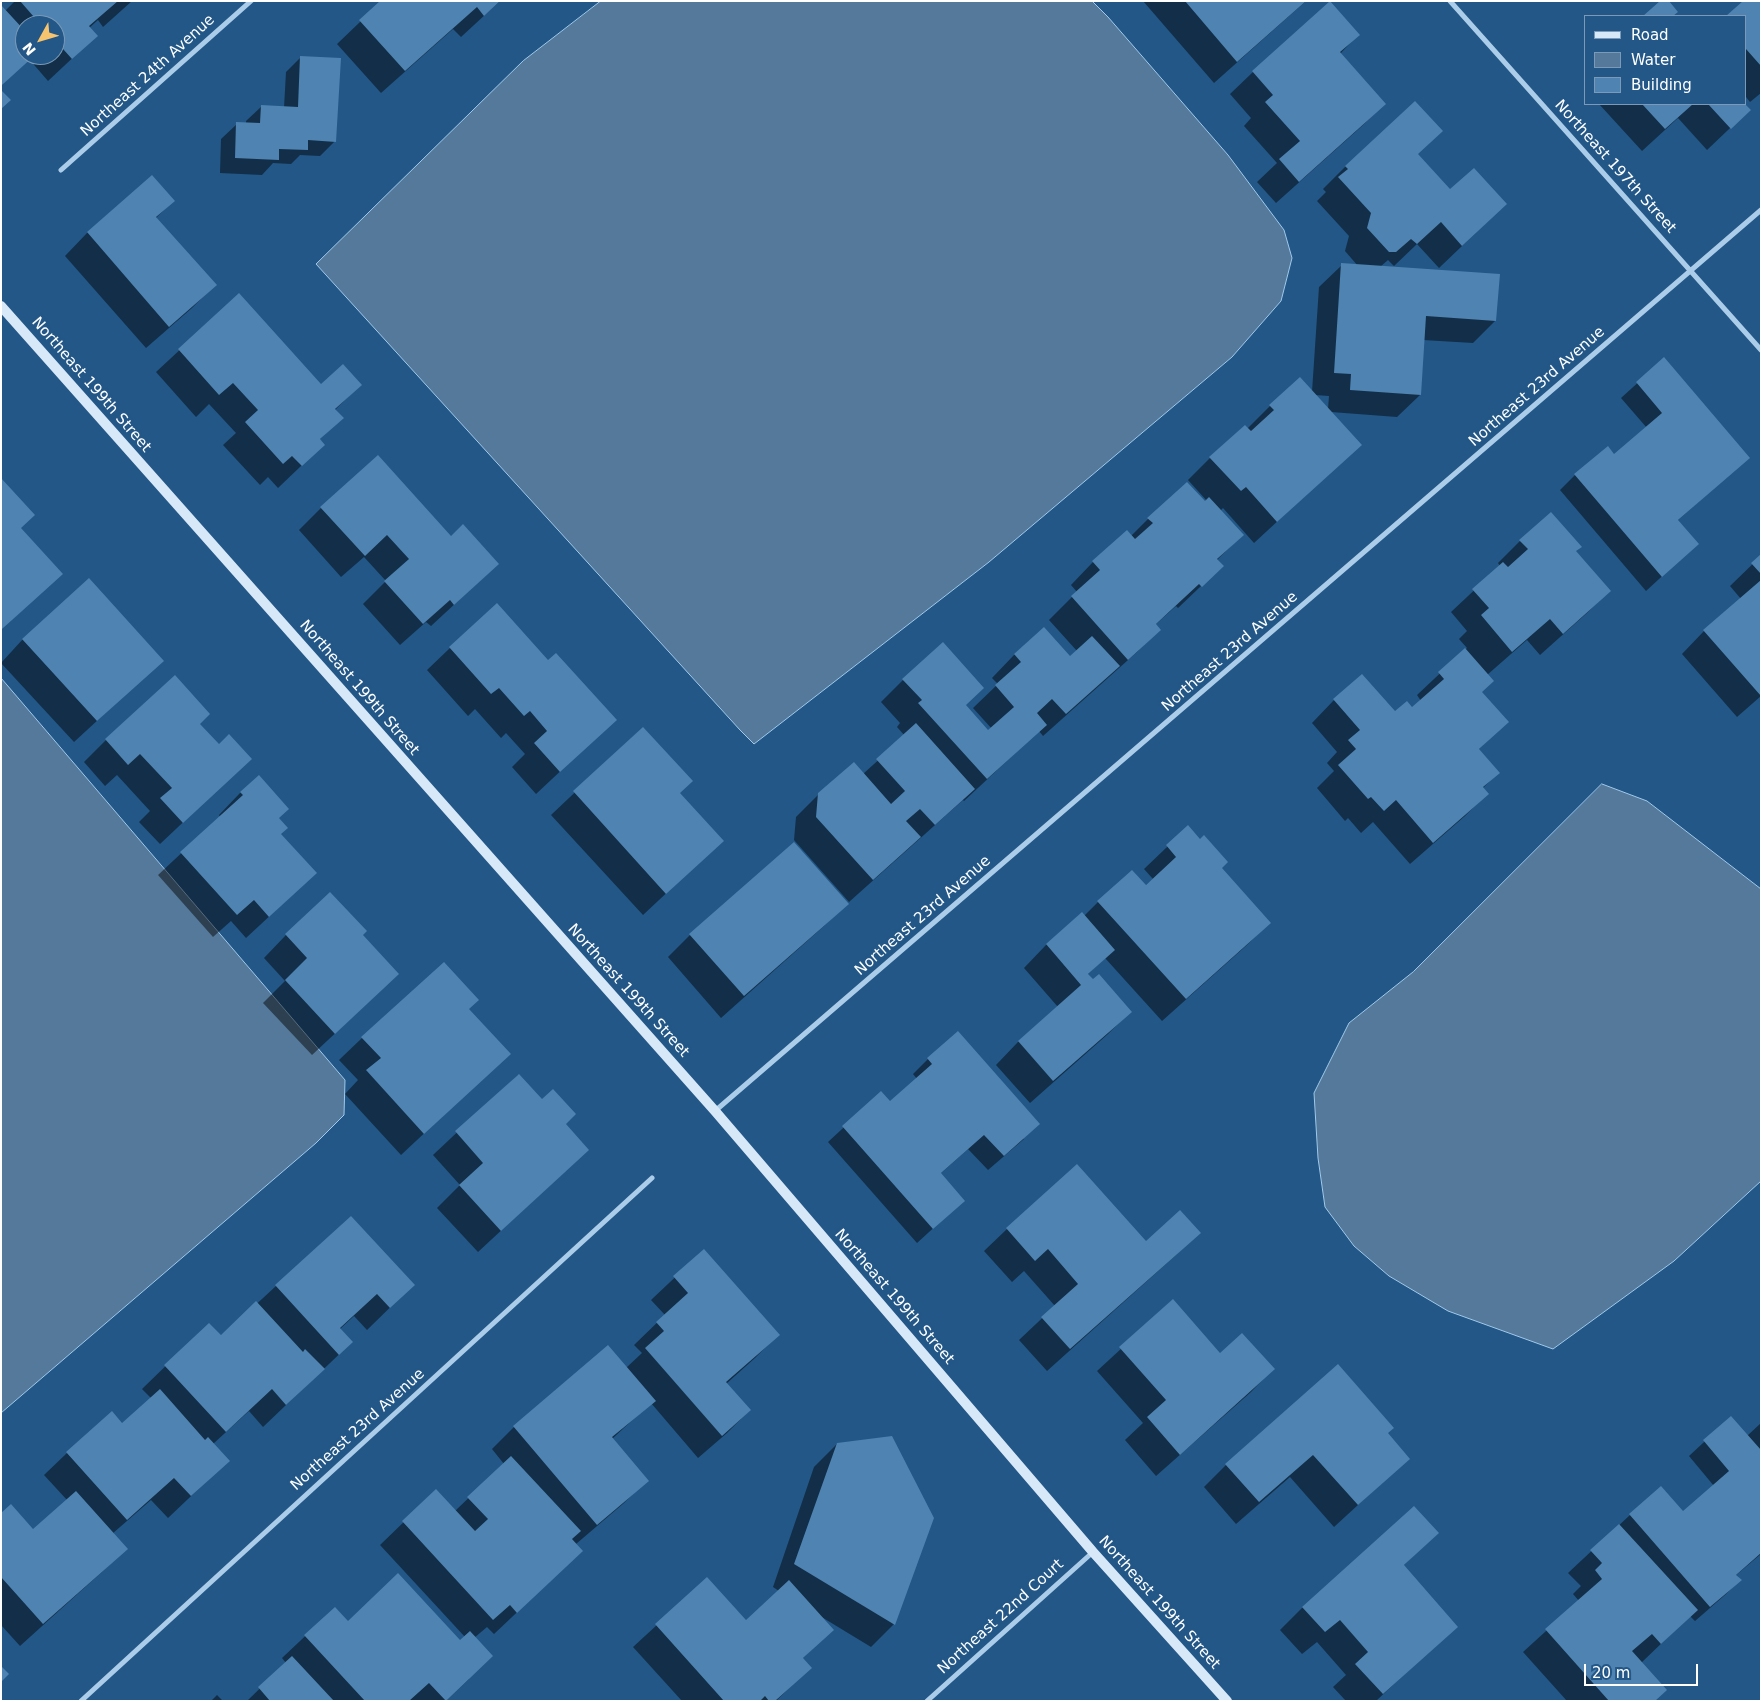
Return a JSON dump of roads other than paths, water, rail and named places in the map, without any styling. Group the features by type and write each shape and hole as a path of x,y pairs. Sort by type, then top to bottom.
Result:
{"street":[{"name":"Northeast 24th Avenue","path":"62,170 251,1"},
{"name":"Northeast 197th Street","path":"1450,1 1761,350"},
{"name":"Northeast 23rd Avenue","path":"715,1111 1761,210"},
{"name":"Northeast 199th Street","path":"1,306 715,1111 1093,1552 1227,1701"},
{"name":"Northeast 23rd Avenue","path":"81,1701 652,1178"},
{"name":"Northeast 22nd Court","path":"927,1701 1093,1552"}],"water":[{"path":"601,1 1092,1 1228,155 1284,230 1292,258 1281,301 1232,357 989,562 754,744 316,264 523,61"},
{"path":"1,678 345,1080 344,1115 316,1143 1,1413"},
{"path":"1602,784 1647,801 1761,889 1761,1181 1674,1261 1553,1349 1448,1311 1389,1276 1354,1246 1325,1207 1318,1158 1314,1093 1349,1023 1413,972"}]}
